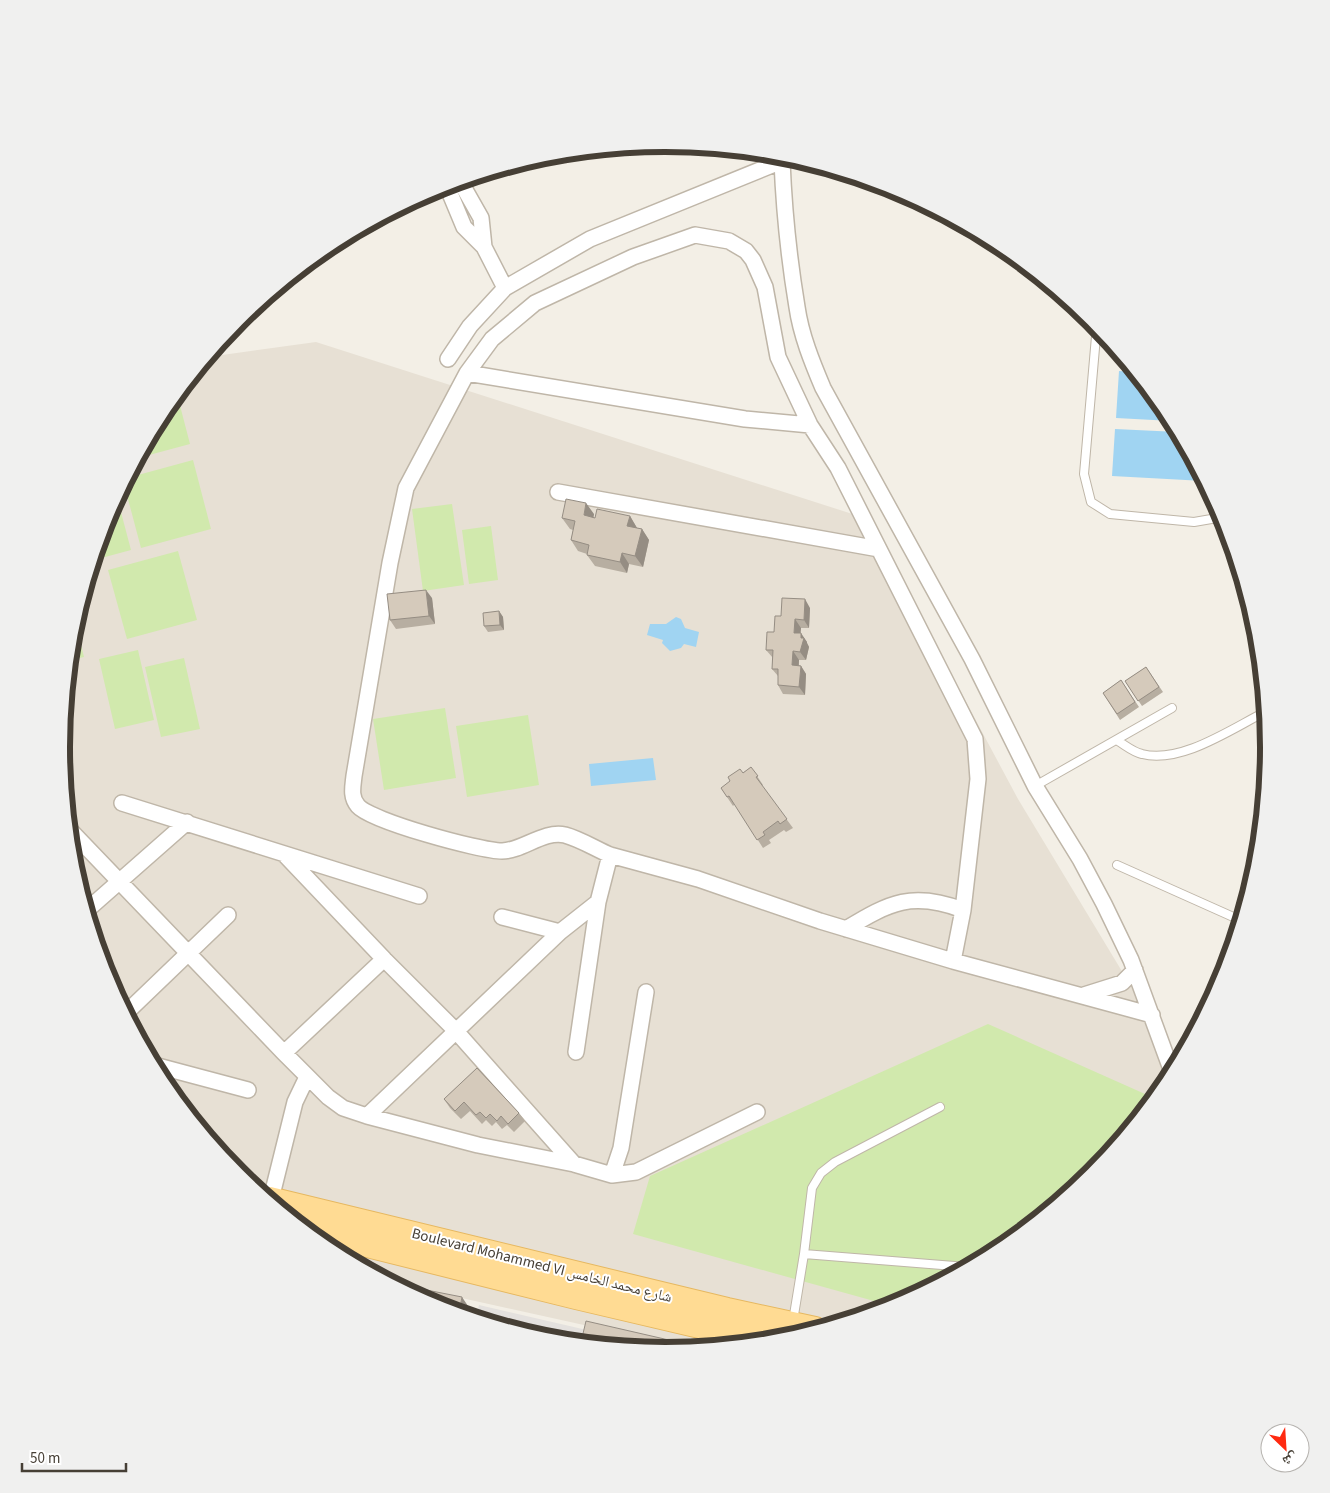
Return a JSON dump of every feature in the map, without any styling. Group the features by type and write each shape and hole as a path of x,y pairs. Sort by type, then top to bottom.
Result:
{"main road":[{"name":"Boulevard Mohammed VI شارع محمد الخامس","path":"283,1202 727,1310 799,1326"},
{"name":"Boulevard Mohammed VI شارع محمد الخامس","path":"325,1234 576,1297 745,1336"}],"street":[{"path":"448,359 470,326 505,288 590,239 774,162"},
{"path":"785,164 784,196 797,308 808,351 822,388 846,435 972,659 1035,786 1080,859 1135,970 1169,1063"},
{"path":"463,187 481,218 484,247"},
{"path":"450,192 464,227 484,247 505,288"},
{"path":"953,961 963,910 978,779 975,739 838,468 810,426 778,357 765,287 753,260 746,251 729,241 695,235 633,257 535,303 492,339 467,374 406,488 390,563 352,793 356,805 366,812 391,823 482,848 504,851 551,836 564,835 610,855 698,879 953,961 1152,1014"},
{"path":"467,374 745,419 810,426"},
{"path":"558,492 879,549"},
{"path":"122,803 187,822 286,856 419,896"},
{"path":"92,906 187,822"},
{"path":"77,839 186,954 307,1077 343,1108 478,1145 574,1164 612,1174 636,1172 757,1112"},
{"path":"576,1052 598,902 610,855"},
{"path":"286,856 455,1030 574,1164"},
{"path":"846,928 885,908 921,899 934,900 963,910"},
{"path":"367,1116 455,1030 560,932 598,902"},
{"path":"130,1009 228,914"},
{"path":"502,917 560,932"},
{"path":"284,1053 384,959"},
{"path":"1084,995 1122,983 1135,970"},
{"path":"612,1174 621,1148 646,992"},
{"path":"164,1068 248,1090"},
{"path":"272,1193 295,1102 307,1077"}],"lane":[{"path":"1095,336 1084,474 1091,502 1110,514 1194,522 1215,518"},
{"path":"1035,786 1118,741 1172,708"},
{"path":"1118,741 1139,754 1167,755 1219,736 1259,715"},
{"path":"1117,865 1234,918"},
{"path":"792,1324 804,1254 812,1188 821,1173 835,1162 940,1107"},
{"path":"804,1254 956,1265"}],"shaded area":[{"path":"316,342 868,519 1018,799 1158,1031 1168,1064 1137,1109 1112,1139 1086,1167 1027,1219 962,1262 928,1280 856,1310 819,1321 781,1330 704,1340 660,1342 422,1289 367,1262 334,1241 273,1194 244,1167 193,1109 170,1077 131,1010 115,974 90,900 81,863 71,785 71,708 75,669 81,630 102,555 131,483 150,449 170,416 216,356"},
{"path":"479,1305 591,1331 590,1336 549,1330 477,1311"}],"green space":[{"path":"179,403 190,444 146,456"},
{"path":"193,460 211,529 141,548 126,493 135,476"},
{"path":"452,504 464,585 423,591 412,509"},
{"path":"120,508 131,550 101,558"},
{"path":"491,526 498,580 469,584 462,530"},
{"path":"178,551 197,620 127,639 108,570"},
{"path":"80,639 84,657 77,659"},
{"path":"138,650 154,720 115,729 99,659"},
{"path":"184,658 200,729 161,737 145,667"},
{"path":"445,708 456,778 384,790 373,719"},
{"path":"528,715 539,785 467,797 456,726"},
{"path":"988,1024 1147,1095 1112,1139 1086,1167 1027,1219 962,1262 928,1280 877,1302 633,1234 650,1176"}],"water":[{"path":"1119,371 1127,371 1163,421 1116,418"},
{"path":"1115,429 1169,432 1198,481 1112,476"},
{"path":"676,617 681,619 685,628 699,632 696,647 684,644 681,648 670,651 662,643 663,640 647,635 650,624 666,624"},
{"path":"653,758 656,780 591,786 589,764"}],"building":[{"path":"566,499 586,503 584,515 595,518 597,509 630,516 627,526 642,529 635,556 622,553 620,562 587,555 589,545 571,540 575,521 562,518"},
{"path":"426,590 429,616 390,620 387,594"},
{"path":"782,598 805,599 804,620 795,619 794,633 801,633 801,638 804,638 800,652 793,651 792,665 801,666 799,687 778,685 778,669 772,669 773,650 766,650 767,632 774,632 775,616 781,616"},
{"path":"499,611 500,625 484,626 483,613"},
{"path":"1146,667 1159,687 1138,701 1125,681"},
{"path":"1121,680 1135,702 1117,714 1103,693"},
{"path":"751,767 758,776 756,777 787,819 780,824 778,821 763,832 765,835 757,840 729,796 727,797 721,788 730,781 728,777 740,769 743,773"},
{"path":"477,1068 519,1113 508,1124 501,1116 497,1121 490,1114 486,1118 480,1112 476,1115 464,1102 455,1111 444,1099"},
{"path":"422,1289 462,1297 460,1305"},
{"path":"586,1321 675,1341 626,1340 583,1335"}]}
